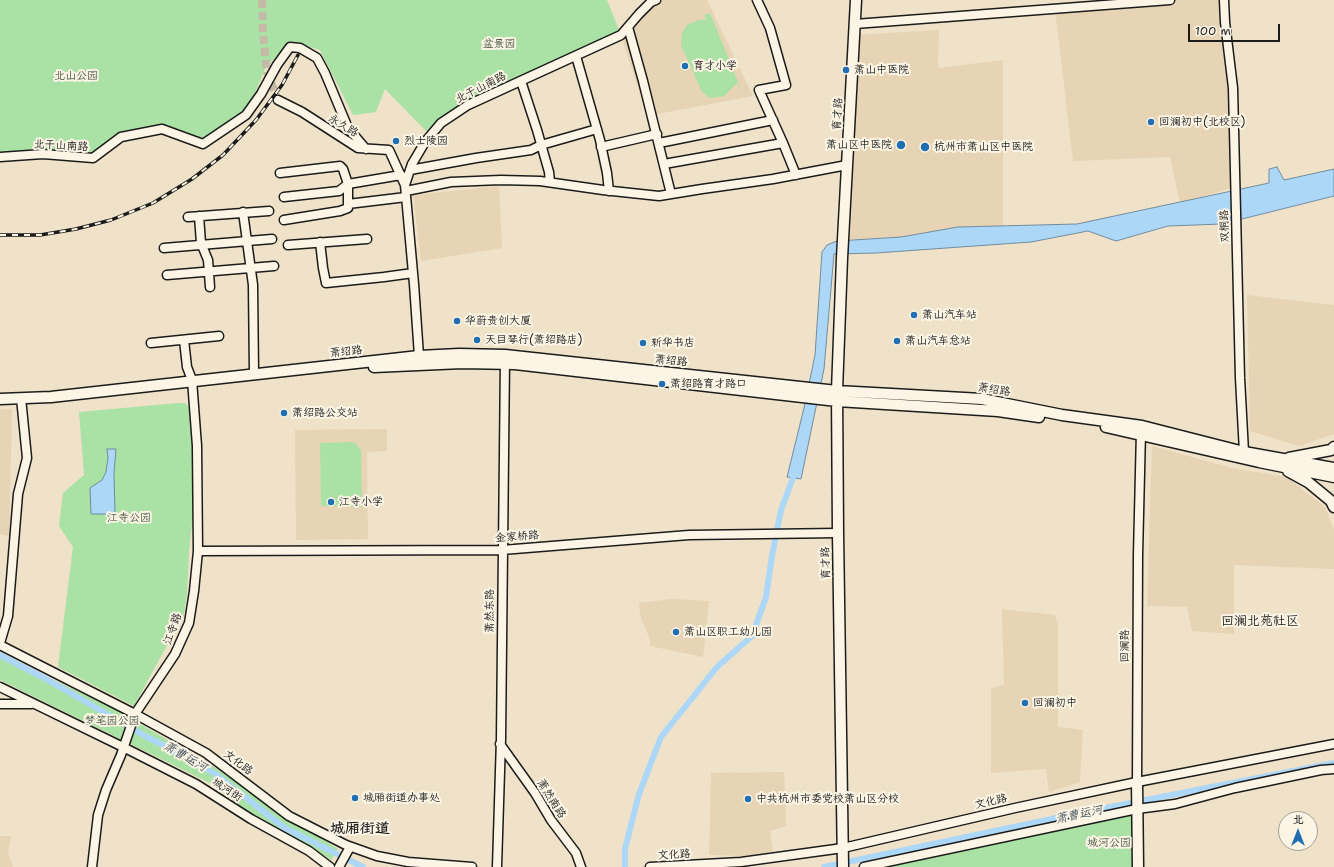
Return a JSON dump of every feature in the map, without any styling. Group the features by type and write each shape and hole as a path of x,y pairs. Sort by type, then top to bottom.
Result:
{"main road":[{"name":"育才路","path":"843,867 837,396 842,258 856,0"},
{"name":"萧绍路","path":"0,399 21,401 193,383 254,374 419,356 459,354 837,396 998,411 1110,428 1141,431"},
{"path":"193,383 375,367 462,363 505,359"},
{"path":"0,405 21,401"},
{"path":"1141,431 1244,452 1334,477"},
{"path":"1141,431 1279,462 1334,468"},
{"path":"1279,462 1331,450 1334,447"},
{"path":"1279,462 1308,482 1331,501 1334,507"},
{"name":"回澜路","path":"1137,782 1138,867"}],"street":[{"name":"北干山南路","path":"419,356 406,191 412,164 425,142 441,123 468,105 621,35 647,6 656,0"},
{"path":"757,0 770,28 786,85 759,90 796,175"},
{"path":"855,24 1170,0"},
{"name":"双桐路","path":"1224,0 1225,22 1233,88 1240,378 1244,452"},
{"path":"628,27 644,81 671,194"},
{"name":"北干山南路","path":"0,157 43,154 93,158 121,138 162,129 202,144 246,115 290,47 300,48 317,58 325,73 348,128 366,148"},
{"path":"576,56 597,129 607,173 609,191"},
{"path":"521,81 542,145 550,182"},
{"name":"永久路","path":"278,100 302,112 358,148 389,150 401,175 406,191"},
{"path":"659,143 773,120"},
{"path":"410,170 531,150 542,145 597,129"},
{"path":"601,147 657,134"},
{"path":"664,164 783,143"},
{"path":"348,204 451,182 501,180 550,182 609,191 659,196 796,175 847,165"},
{"path":"280,173 340,166 343,168 348,184 348,208 340,211 284,220"},
{"path":"284,198 339,190 348,184 401,175"},
{"path":"188,217 269,210"},
{"path":"243,212 252,285 254,374"},
{"path":"199,216 202,246 208,260 210,288"},
{"path":"164,248 272,239"},
{"path":"288,245 368,239"},
{"path":"320,242 326,283 384,278 413,273"},
{"path":"167,275 274,266"},
{"path":"151,343 219,336"},
{"name":"江寺路","path":"92,867 98,815 135,714 175,654 189,623 198,551 197,446 193,383 187,367 184,340"},
{"name":"萧然东路","path":"497,867 505,359"},
{"path":"0,644 8,616 18,494 27,458 21,401"},
{"name":"回澜路","path":"1137,782 1138,570 1141,431"},
{"name":"金家桥路","path":"198,551 502,550 689,535 838,533"},
{"name":"文化路","path":"0,644 135,714 206,753 289,816 350,847 377,856 408,862 472,867"},
{"name":"城河街","path":"0,688 123,746 196,784 251,819 309,851 330,867"},
{"path":"0,704 34,704"},
{"name":"萧然南路","path":"500,744 535,793 558,831 576,853 581,867"},
{"name":"文化路","path":"650,867 741,862 843,848 1015,808 1137,782 1334,744"},
{"path":"864,867 1137,809 1175,804 1235,788 1334,768"},
{"path":"339,867 350,847"}],"shaded area":[{"name":"育才小学","path":"656,0 707,0 753,96 647,116 621,35"},
{"name":"回澜初中(北校区)","path":"1170,0 1224,0 1233,88 1235,187 1180,203 1170,157 1073,161 1055,9"},
{"name":"杭州市萧山区中医院","path":"939,30 938,68 1003,60 1003,226 958,227 901,237 843,240 854,35"},
{"path":"499,186 502,248 421,261 413,195"},
{"path":"1247,295 1334,305 1334,434 1299,446 1250,431"},
{"path":"0,409 12,409 9,536 0,534"},
{"name":"江寺小学","path":"387,429 387,451 367,452 368,539 296,540 295,430"},
{"path":"1152,446 1232,468 1287,477 1325,507 1334,530 1334,569 1234,565 1234,634 1192,631 1187,607 1147,606"},
{"name":"萧山区职工幼儿园","path":"671,599 709,601 703,657 650,646 650,640 640,615 639,603"},
{"name":"回澜初中","path":"1002,609 1055,615 1058,626 1058,727 1083,730 1080,782 1049,792 1046,769 991,773 991,689 1004,684"},
{"name":"中共杭州市委党校萧山区分校","path":"784,772 786,826 770,831 773,852 744,856 709,855 711,773"},
{"path":"0,836 11,836 8,852 13,867 0,867"}],"green space":[{"name":"北山公园","path":"0,0 607,0 621,35 457,113 426,131 385,89 376,112 353,115 320,50 290,41 265,69 246,115 203,144 162,129 121,138 93,158 21,152 0,152"},
{"path":"710,13 742,92 737,83 724,96 710,98 702,92 681,45 682,33 687,25 699,20 706,20 704,15"},
{"name":"江寺公园","path":"185,403 189,407 193,446 192,523 187,594 184,614 134,706 58,667 73,547 59,526 63,493 84,475 79,412"},
{"path":"354,442 361,450 362,507 321,506 320,443"},
{"name":"梦笔园公园","path":"0,654 118,711 209,764 338,849 331,860 249,813 214,785 0,680"},
{"name":"城河公园","path":"1133,813 1132,867 883,867"}],"water":[{"path":"1277,167 1284,180 1334,169 1334,196 1222,224 1168,226 1116,241 1088,231 1031,242 876,253 834,254 824,369 801,479 787,477 815,355 822,252 827,245 837,241 901,237 958,227 1077,224 1269,183 1269,169"},
{"path":"107,449 116,449 114,473 115,514 91,514 90,488 102,480 106,472 108,458"}],"waterway":[{"path":"625,867 625,849 639,794 661,737 717,667 752,636 766,597 781,510 793,478"},
{"name":"萧曹运河","path":"0,655 48,680 145,736 189,758 215,774 285,828 363,867"},
{"name":"萧曹运河","path":"824,867 1080,813 1334,763"}],"tunnel":[{"path":"262,0 263,33 267,72 278,100"}],"railway":[{"path":"0,235 40,235 76,229 111,220 153,203 192,179 223,155 256,120 282,85 298,55"}],"place":[{"name":"育才小学","path":"685,66"},
{"name":"萧山中医院","path":"846,70"},
{"name":"回澜初中(北校区)","path":"1151,122"},
{"name":"烈士陵园","path":"396,141"},
{"name":"萧山区中医院","path":"901,145"},
{"name":"杭州市萧山区中医院","path":"925,147"},
{"name":"萧山汽车站","path":"914,315"},
{"name":"华蔚贵创大厦","path":"457,321"},
{"name":"天目琴行(萧绍路店)","path":"477,340"},
{"name":"萧山汽车总站","path":"897,341"},
{"name":"新华书店","path":"643,343"},
{"name":"萧绍路育才路口","path":"662,384"},
{"name":"萧绍路公交站","path":"284,413"},
{"name":"江寺小学","path":"331,502"},
{"name":"萧山区职工幼儿园","path":"676,632"},
{"name":"回澜初中","path":"1025,703"},
{"name":"城厢街道办事处","path":"355,798"},
{"name":"中共杭州市委党校萧山区分校","path":"748,799"}],"district":[{"name":"回澜北苑社区","path":"1260,622"},
{"name":"城厢街道","path":"360,829"}],"park label":[{"name":"盆景园","path":"499,44"}]}
